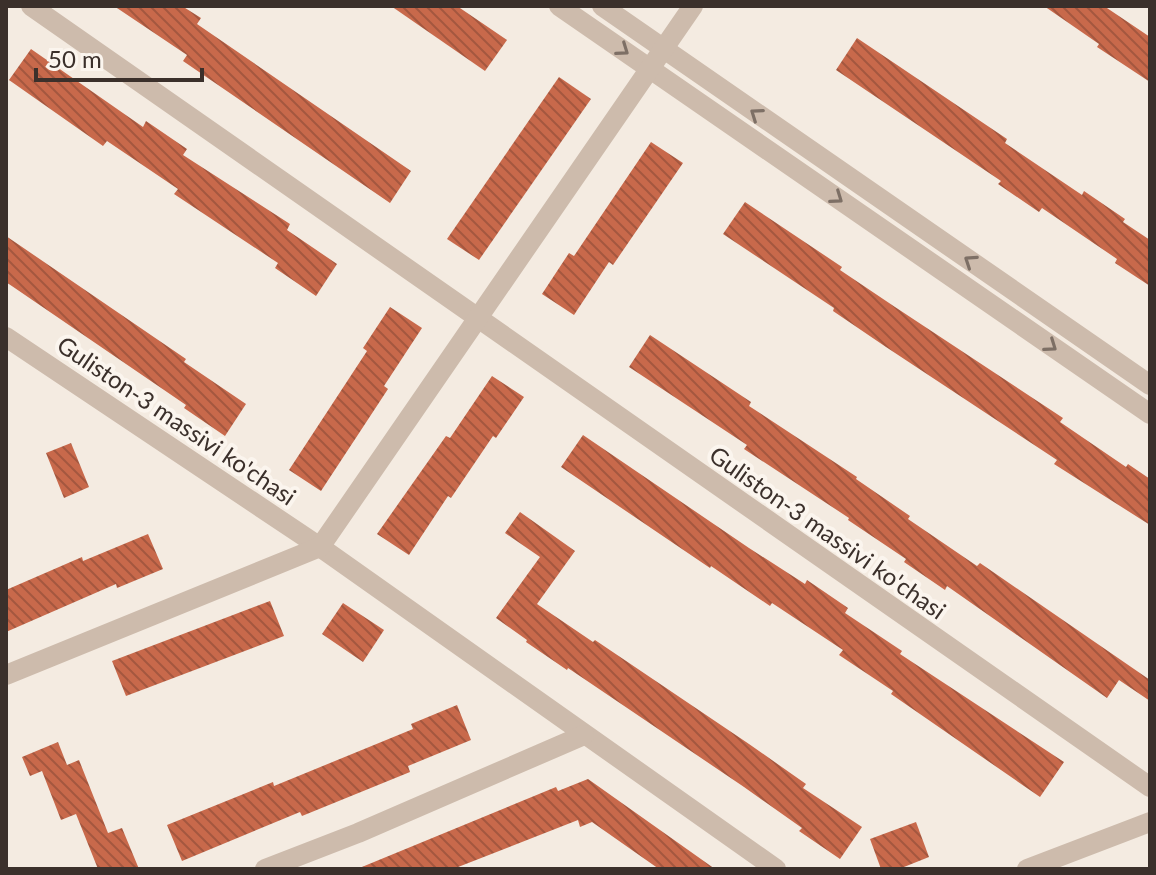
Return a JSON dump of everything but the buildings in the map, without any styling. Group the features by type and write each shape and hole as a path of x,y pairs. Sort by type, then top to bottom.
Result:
{"street":[{"name":"Guliston-3 massivi ko'chasi","path":"31,6 1150,787"},
{"path":"559,6 1150,414"},
{"path":"602,6 1150,385"},
{"path":"6,675 320,547 693,6"},
{"name":"Guliston-3 massivi ko'chasi","path":"6,337 320,547 776,869"},
{"path":"265,869 358,833 584,735"},
{"path":"1027,869 1150,822"}]}
